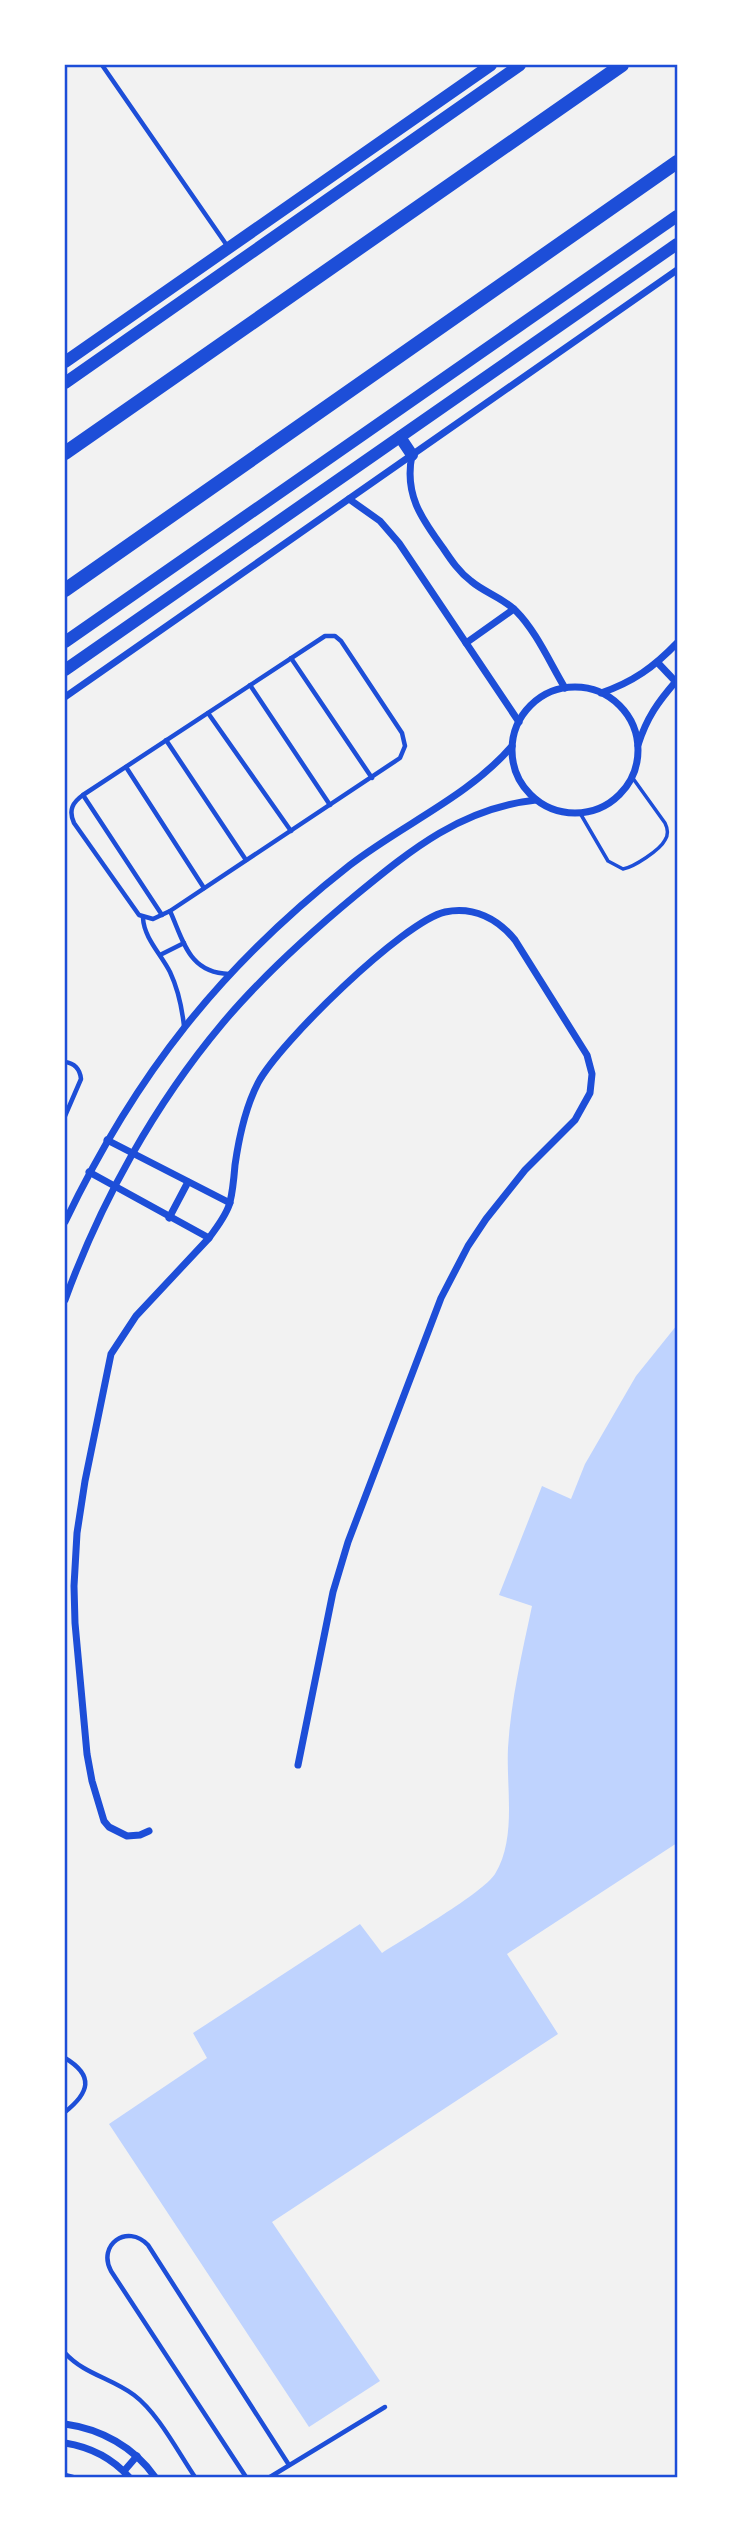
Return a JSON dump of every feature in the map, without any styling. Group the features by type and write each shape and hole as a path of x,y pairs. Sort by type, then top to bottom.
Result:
{"highway":[{"path":"65,453 622,65"},
{"path":"65,590 677,162"}],"main road":[{"path":"65,362 491,65"},
{"path":"65,383 520,65"},
{"path":"65,642 677,216"},
{"path":"65,670 677,244"},
{"path":"400,438 412,455"}],"street":[{"path":"65,697 677,270"},
{"path":"412,455 410,490 418,513 465,577 514,609 526,623 565,688"},
{"path":"349,499 365,509 390,532 519,722"},
{"path":"466,643 514,609"},
{"path":"601,693 624,685 657,663 677,643"},
{"path":"638,746 627,714 615,702 589,689 565,688 538,699 519,722 512,746 517,776 536,800 549,808 564,813 580,813 596,810 611,802 623,791 632,777 645,722 677,681 657,663"},
{"path":"65,1222 107,1140 150,1071 229,974 309,897 357,860 475,783 512,746"},
{"path":"65,1300 115,1188 133,1155 176,1086 223,1022 330,917 438,833 461,820 498,806 536,800"},
{"path":"149,1831 127,1836 108,1827 104,1821 87,1754 75,1623 76,1542 85,1482 111,1354 136,1316 209,1238 230,1203 238,1144 254,1091 276,1057 318,1012 387,950 434,916 445,912 470,911 483,914 506,929 515,940 587,1055 592,1074 590,1093 582,1112 525,1170 486,1219 468,1246 441,1298 348,1542 333,1592 298,1765"},
{"path":"107,1140 230,1203"},
{"path":"89,1172 209,1238"},
{"path":"169,1218 188,1182"},
{"path":"65,2424 80,2426 110,2438 137,2456 155,2477"},
{"path":"76,2445 80,2426"},
{"path":"65,2443 96,2452 126,2474 137,2456"}],"lane":[{"path":"102,65 229,248"},
{"path":"143,918 153,919 170,911 400,758 404,752 404,739 341,641 335,636 325,636 83,795 72,805 71,817 74,822 132,908 143,918 146,932 176,986 184,1027"},
{"path":"291,658 372,778"},
{"path":"250,685 330,805"},
{"path":"208,713 291,831"},
{"path":"166,740 246,860"},
{"path":"126,767 204,888"},
{"path":"83,795 162,915"},
{"path":"170,911 194,961 219,974 229,974"},
{"path":"160,955 184,943"},
{"path":"65,1062 74,1065 81,1073 81,1079 65,1116"},
{"path":"65,2058 82,2073 86,2083 81,2099 65,2112"},
{"path":"246,2477 111,2271 106,2257 117,2238 130,2235 148,2245 289,2465"},
{"path":"65,2353 84,2370 124,2388 143,2402 195,2477"},
{"path":"270,2477 385,2407"},
{"path":"65,2475 73,2477"}],"path":[{"path":"580,813 608,861 623,869 635,866 664,842 668,831 632,777"}],"water":[{"path":"677,1325 677,1843 507,1954 558,2034 272,2222 380,2381 309,2427 109,2124 207,2058 193,2033 360,1924 382,1953 476,1892 495,1874 506,1845 509,1812 509,1730 532,1606 499,1595 542,1486 571,1499 585,1464 636,1376"}]}
